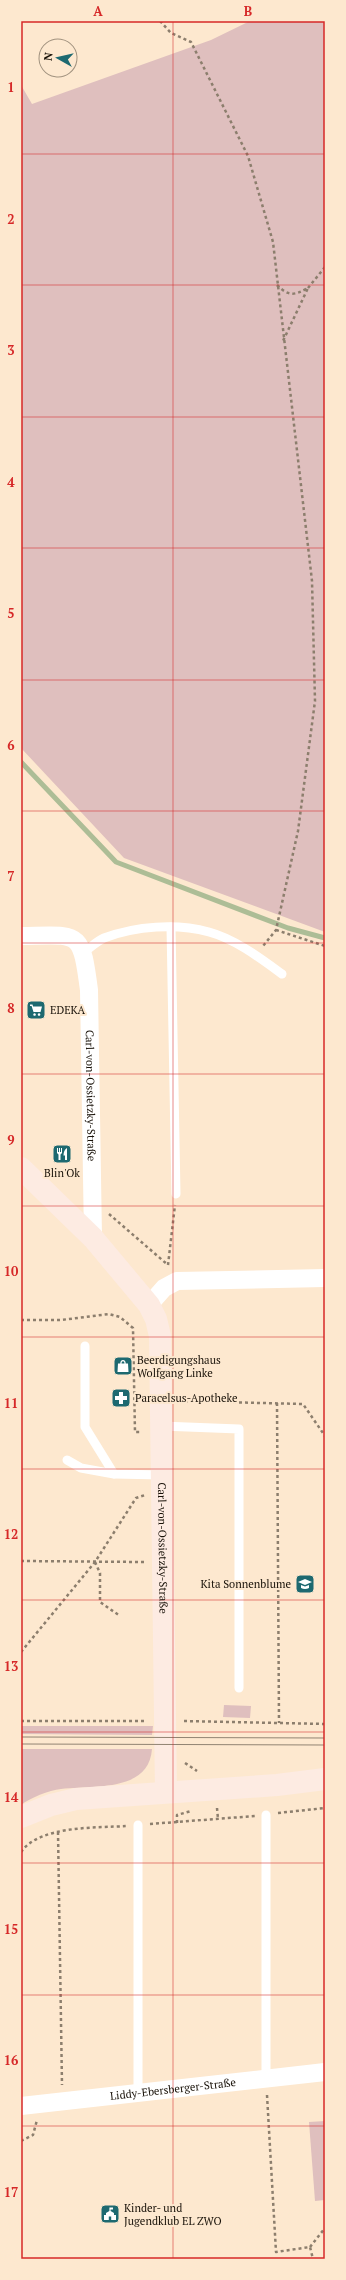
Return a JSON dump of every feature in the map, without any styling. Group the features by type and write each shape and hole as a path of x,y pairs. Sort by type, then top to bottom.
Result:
{"street":[{"path":"21,936 66,936 78,941 84,952"},
{"name":"Carl-von-Ossietzky-Straße","path":"84,952 89,990 93,1238"},
{"name":"Carl-von-Ossietzky-Straße","path":"21,1168 93,1238 149,1305 156,1319 160,1336 161,1401 155,1429 162,1482 166,1792"},
{"path":"149,1305 164,1288 177,1281 325,1278"},
{"path":"21,1817 51,1805 76,1799 277,1785 325,1779"},
{"name":"Liddy-Ebersberger-Straße","path":"21,2106 325,2072"}],"lane":[{"path":"84,952 102,938 141,929 180,926 210,932 243,947 282,974"},
{"path":"171,927 176,1194"},
{"path":"84,1346 85,1427 114,1474"},
{"path":"155,1429 239,1429 239,1688"},
{"path":"68,1460 81,1468 162,1482"},
{"path":"266,1815 266,2079"},
{"path":"138,1825 138,2093"}],"path":[{"path":"160,21 171,33 191,42 248,156 273,242 283,342 312,581 315,701 298,831 276,929 256,956"},
{"path":"283,342 308,288 325,268"},
{"path":"277,285 285,293 294,295 308,288"},
{"path":"276,929 325,946"},
{"path":"168,1265 176,1194"},
{"path":"92,1200 168,1265 177,1281"},
{"path":"21,1320 61,1320 109,1314 126,1321 133,1328 135,1432 155,1429"},
{"path":"161,1401 303,1404 325,1436"},
{"path":"277,1403 279,1723"},
{"path":"21,1652 95,1562 136,1498 162,1482"},
{"path":"21,1561 163,1561"},
{"path":"95,1562 100,1573 100,1602 120,1616"},
{"path":"183,1761 186,1766 203,1772"},
{"path":"216,1802 218,1819"},
{"path":"21,1852 26,1845 44,1834 266,1815 325,1808"},
{"path":"58,1832 62,2102"},
{"path":"266,2079 276,2252 310,2247 325,2228"},
{"path":"21,2141 33,2135 42,2104"},
{"path":"310,2247 313,2259"}],"shaded area":[{"path":"250,21 325,21 325,932 124,858 21,748 21,85 32,104 211,40"},
{"path":"224,1705 251,1706 250,1718 223,1717"},
{"path":"21,1726 153,1726 152,1735 21,1734"},
{"path":"21,1749 152,1749 148,1763 141,1773 130,1780 103,1786 51,1791 21,1805"},
{"path":"325,2121 325,2200 315,2201 309,2122"}],"waterway":[{"path":"21,762 116,862 288,928 325,938"}],"tram line":[{"path":"21,1737 325,1738"},
{"path":"21,1744 325,1745"}],"place":[{"name":"EDEKA","path":"36,1010"},
{"name":"Blin'Ok","path":"62,1154"},
{"name":"Beerdigungshaus Wolfgang Linke","path":"123,1366"},
{"name":"Paracelsus-Apotheke","path":"121,1398"},
{"name":"Kita Sonnenblume","path":"305,1584"},
{"name":"Kinder- und Jugendklub EL ZWO","path":"110,2214"}]}
